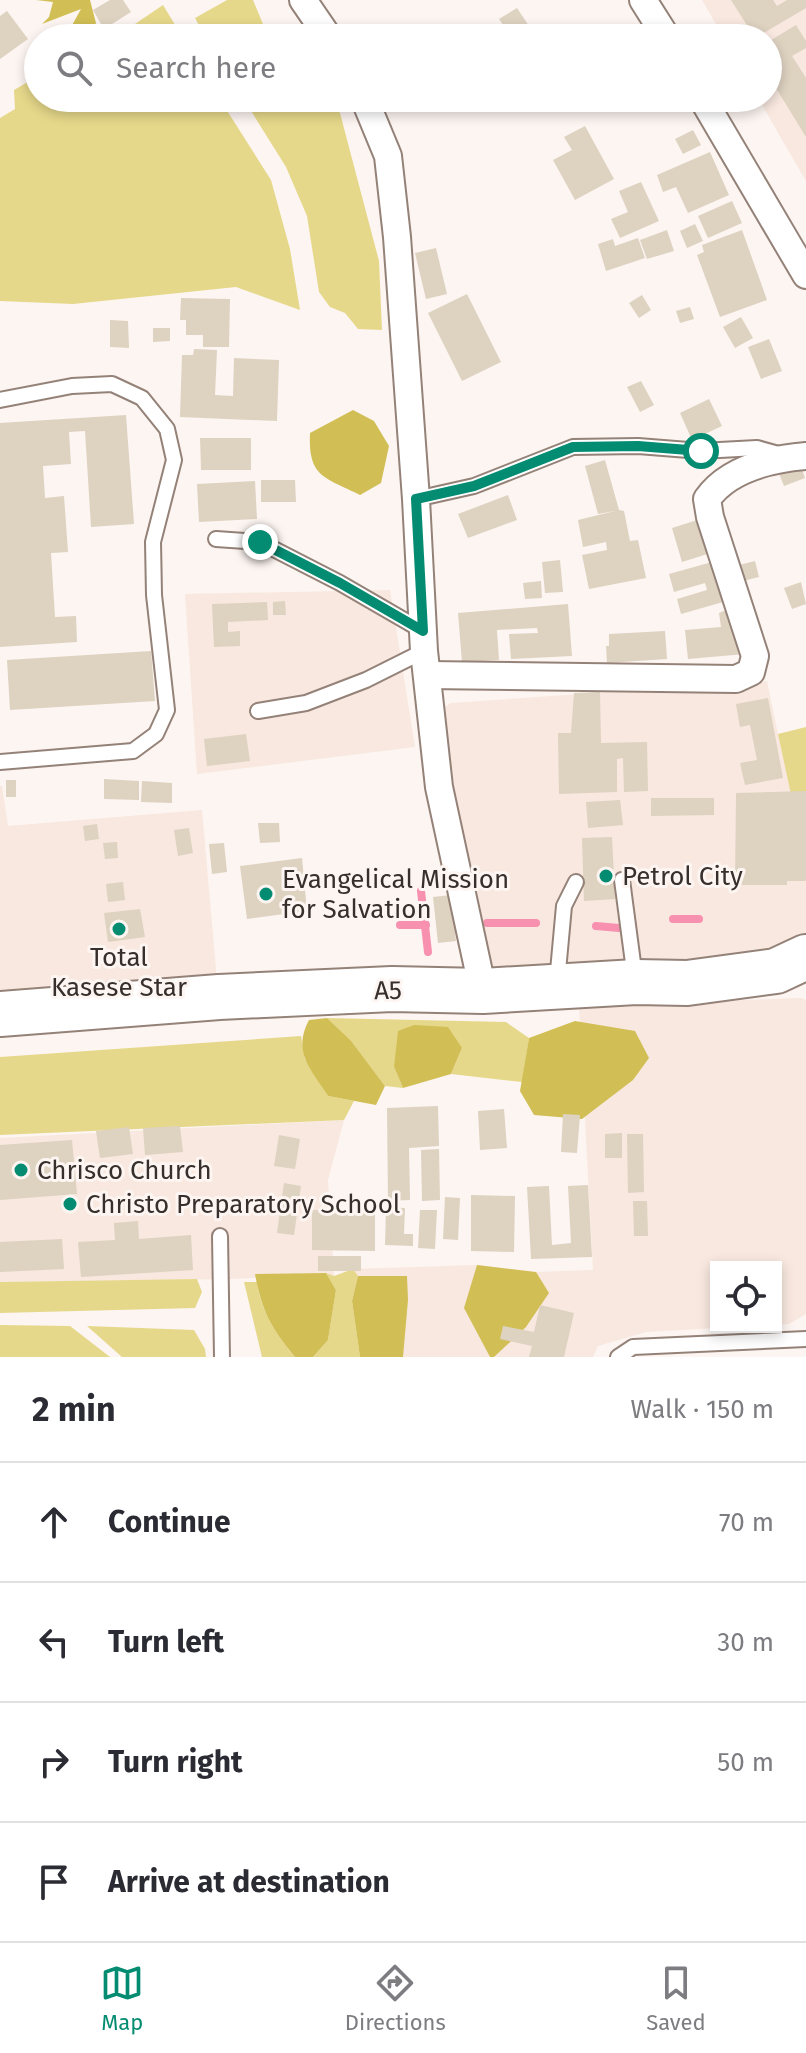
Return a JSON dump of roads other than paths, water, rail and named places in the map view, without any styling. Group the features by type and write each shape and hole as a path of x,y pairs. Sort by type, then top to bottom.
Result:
{"highway":[{"name":"A5","path":"0,1014 219,997 378,990 483,991 636,982 687,983 796,969"}],"street":[{"path":"303,0 319,24"},
{"path":"643,0 658,24"},
{"path":"370,112 388,156 397,237 425,652 439,787 483,991"},
{"path":"710,112 806,275"},
{"path":"425,652 736,679 751,672 755,656 707,499 731,474 798,457"}],"lane":[{"path":"0,400 72,386 112,384 142,398 167,429 174,460 153,542 154,595 167,710 156,734 133,751 0,762"},
{"path":"416,499 474,486 573,447 638,446 701,451 757,448 798,457"},
{"path":"216,539 260,542 340,583 425,652 366,680 306,703 258,711"},
{"path":"622,880 636,982"},
{"path":"557,987 564,906 576,882"},
{"path":"220,1236 222,1357"},
{"path":"618,1357 633,1347 725,1350 806,1339"}],"waterway":[{"path":"421,891 428,952"},
{"path":"673,919 699,919"},
{"path":"487,923 536,923"},
{"path":"400,925 426,925"},
{"path":"596,926 619,928"}],"place":[{"name":"Petrol City","path":"606,876"},
{"name":"Evangelical Mission for Salvation","path":"266,894"},
{"name":"Total Kasese Star","path":"119,929"},
{"name":"Chrisco Church","path":"21,1170"},
{"name":"Christo Preparatory School","path":"70,1204"}]}
